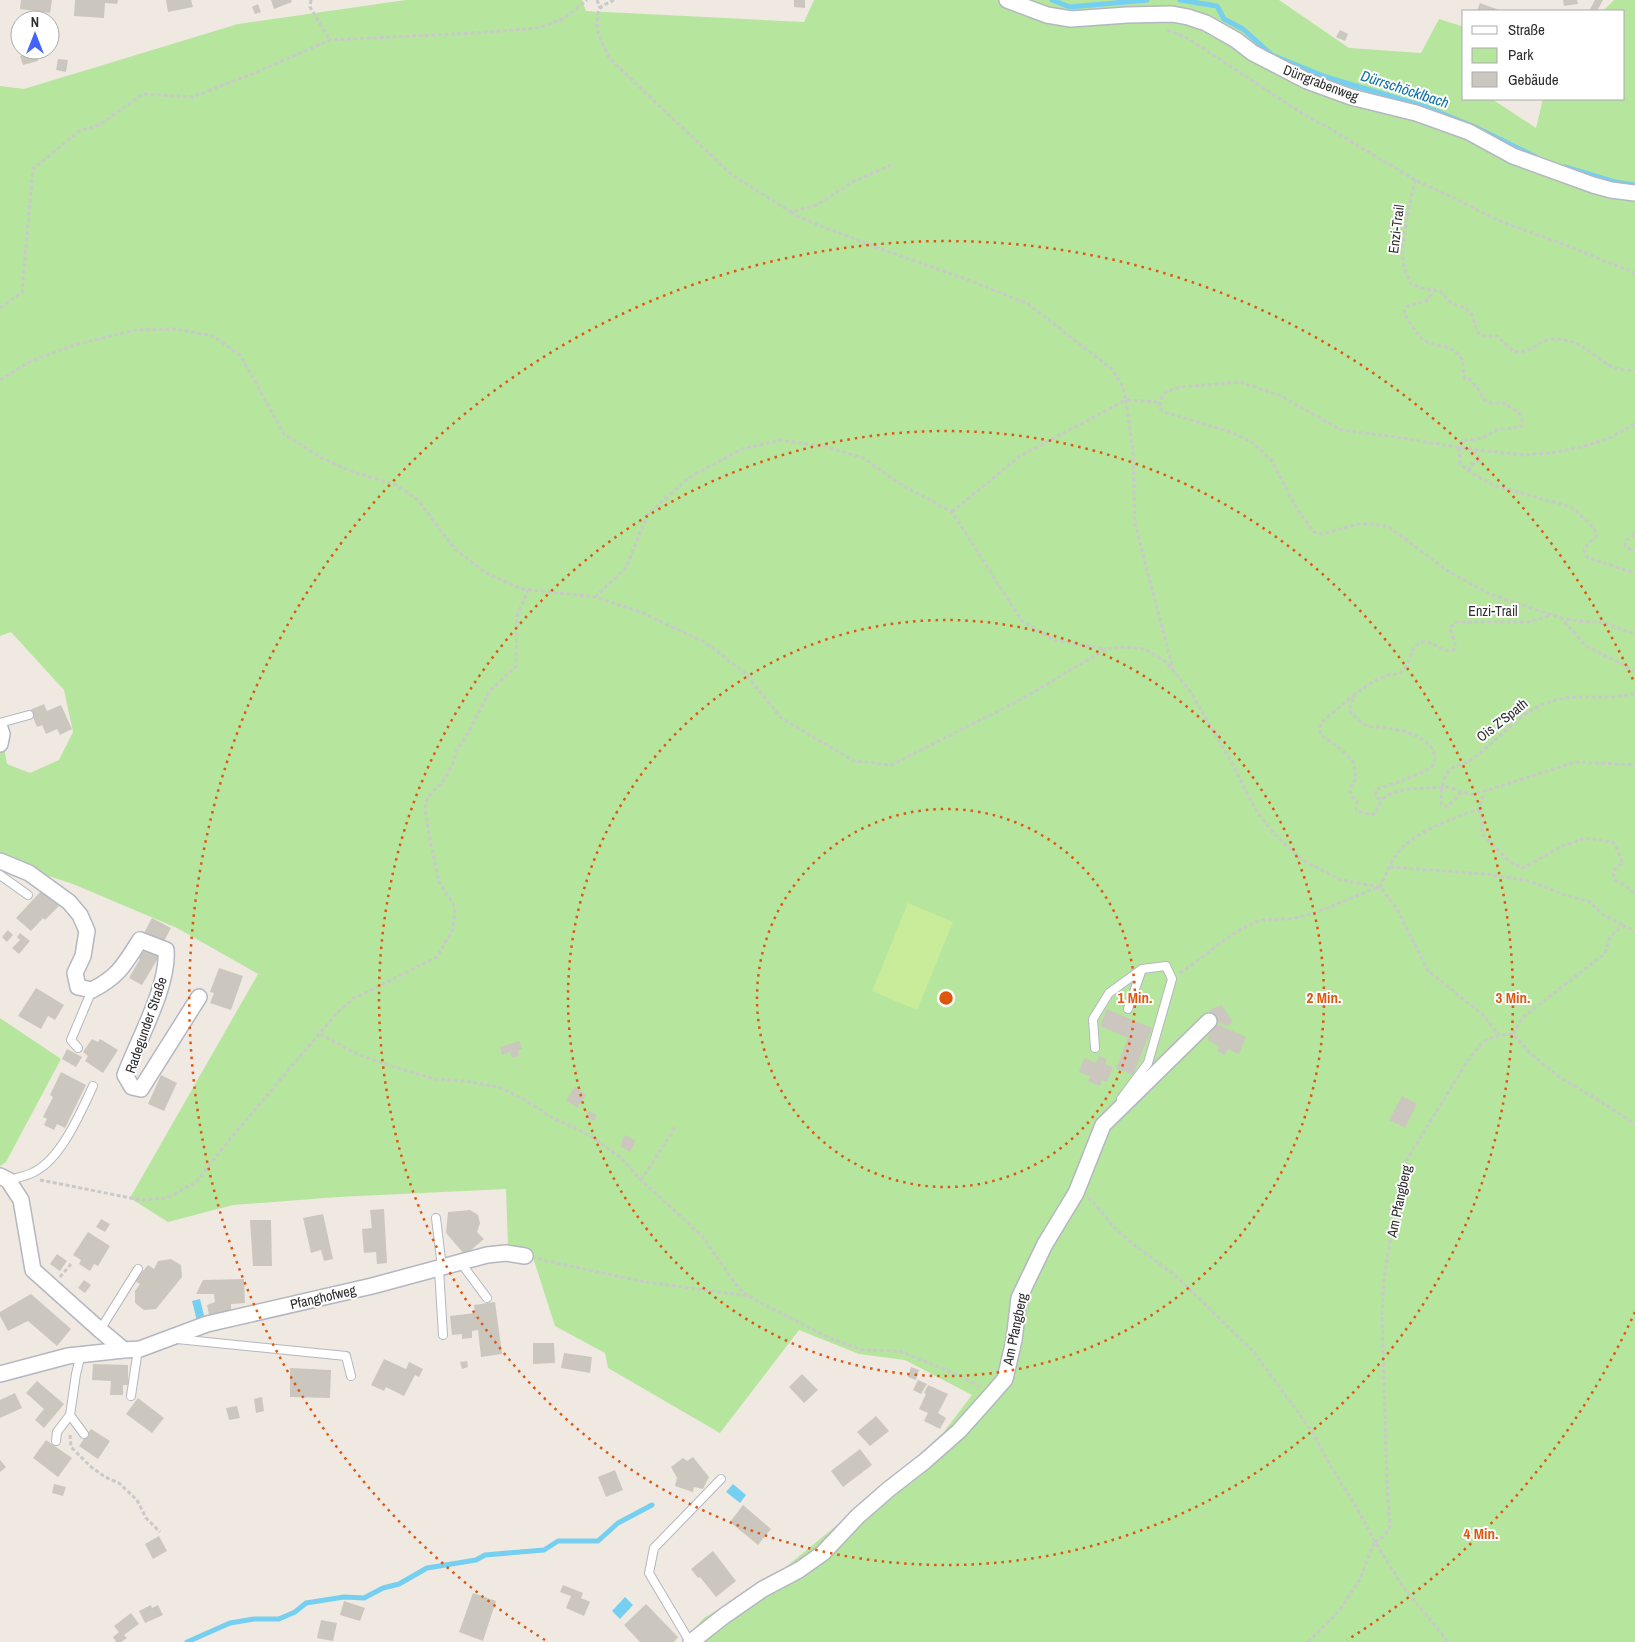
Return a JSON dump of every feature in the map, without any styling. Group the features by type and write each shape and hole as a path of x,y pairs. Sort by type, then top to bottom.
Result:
{"street":[{"name":"Dürrgrabenweg","path":"1007,0 1047,16 1071,19 1172,14 1188,17 1206,23 1236,40 1253,53 1307,81 1351,97 1416,113 1469,132 1513,156 1593,185 1611,190 1635,193"},
{"path":"0,728 2,734 0,744"},
{"path":"0,861 29,874 68,902 80,915 87,931 82,956 75,973 78,986 92,990"},
{"name":"Radegunder Straße","path":"92,990 107,982 121,970 140,940 166,950 167,962 156,999 147,1026 125,1075 132,1087 141,1089 199,996"},
{"name":"Am Pfangberg","path":"691,1642 724,1616 764,1589 799,1570 823,1553 858,1516 959,1431 1005,1379 1014,1340 1019,1298 1045,1244 1076,1193 1103,1125 1209,1021"},
{"path":"10,1177 21,1200 33,1270 100,1330 131,1349"},
{"name":"Pfanghofweg","path":"0,1374 81,1354 131,1349 170,1338 207,1324 363,1288 487,1255 506,1253 525,1256"}],"lane":[{"path":"0,723 29,715"},
{"path":"0,875 28,895"},
{"path":"1095,1048 1092,1019 1109,993 1142,969 1166,966 1172,979 1148,1063 1103,1125"},
{"path":"1128,1009 1142,969"},
{"path":"78,1048 71,1040 92,990"},
{"path":"10,1177 34,1172 51,1159 75,1125 93,1086"},
{"path":"436,1218 443,1335"},
{"path":"462,1263 487,1298"},
{"path":"100,1330 138,1269"},
{"path":"170,1338 346,1356 351,1376"},
{"path":"131,1349 131,1396"},
{"path":"56,1441 57,1432 70,1415 81,1354"},
{"path":"70,1415 84,1434"},
{"name":"Am Pfangberg","path":"691,1642 649,1573 654,1548 722,1479"}],"path":[{"path":"311,0 310,7 330,40"},
{"path":"0,308 22,292 33,169 79,131 99,125 143,94 192,97 252,74 330,40 538,28 563,19 587,0"},
{"path":"597,0 600,9"},
{"path":"614,0 602,6 598,13 597,30 609,58 732,175 801,218 1028,304 1112,369 1123,387 1134,453 1135,524 1174,672"},
{"path":"1164,29 1189,39 1306,116 1415,180 1497,220 1635,273"},
{"path":"792,212 817,205 854,181 894,164"},
{"name":"Enzi-Trail","path":"1415,180 1402,250 1404,268 1411,284 1440,291 1451,302 1471,313 1478,333 1484,336 1497,336 1514,352 1528,351 1537,343 1547,340 1571,341 1598,356 1609,365 1621,370 1635,371"},
{"path":"1428,288 1431,296 1426,301 1407,306 1404,312 1405,318 1425,341 1439,344 1455,351 1463,362 1465,378 1469,379 1480,391 1483,399 1492,404 1504,404 1518,412 1523,422 1522,426 1499,429 1482,438 1462,440 1459,447 1460,464 1493,486 1570,507 1588,522 1597,533 1584,550 1588,558 1635,573"},
{"path":"0,380 31,361 74,345 135,330 176,329 213,336 240,355 284,434 320,457 353,472 396,485 417,499 455,549 486,573 522,589 595,598 638,611 706,643 745,674 781,718 854,761 890,765 1020,700 1106,649"},
{"path":"1635,424 1609,438 1585,446 1551,453 1523,455 1341,430 1279,395 1240,382 1181,387 1168,391 1162,396 1159,407 1164,412 1231,432 1252,442 1272,461 1296,509 1314,532 1329,533 1358,524 1389,527 1448,571 1492,595 1561,618 1586,646 1635,671"},
{"path":"952,512 1020,456 1126,400 1160,402"},
{"path":"595,598 626,568 647,515 690,476 742,449 780,440 827,447 863,458 900,484 952,512 1022,621 1054,640 1106,649 1125,647 1145,649 1166,662 1190,691 1232,763 1254,807 1273,833 1302,860 1340,880 1380,887 1397,909 1428,971 1482,1014 1500,1035 1513,1034"},
{"path":"1470,472 1470,465 1481,460 1473,449"},
{"path":"1635,535 1626,540 1625,545 1631,550 1635,549"},
{"path":"10,1177 140,1200 167,1198 196,1182 336,1014 353,999 437,957 453,929 455,907 439,882 425,807 432,792 442,783 449,771 457,750 489,692 516,666 517,616 528,590"},
{"name":"Enzi-Trail","path":"1355,694 1384,677 1399,674 1403,671 1415,646 1421,642 1428,641 1444,651 1454,650 1455,643 1450,628 1456,622 1510,624 1528,622 1548,616 1586,622 1602,622 1635,634"},
{"name":"Ois Z'Spath","path":"1442,787 1449,771 1469,760 1533,708 1556,700 1577,697 1612,698 1635,693"},
{"path":"1355,694 1350,711 1368,726 1415,735 1429,744 1434,750 1435,761 1431,768 1402,781 1377,789 1376,796 1378,799 1382,799"},
{"path":"1355,694 1324,720 1319,727 1322,735 1341,749 1354,763 1356,779 1350,788 1350,796 1357,801 1356,810 1371,815 1376,813 1382,799 1392,793 1408,789 1448,787 1472,795 1576,762 1635,765"},
{"path":"1442,787 1441,804 1446,807 1460,792"},
{"path":"1485,792 1479,809 1482,819 1482,834 1510,862 1523,868 1560,847 1585,838 1613,842 1623,863 1615,868 1613,874 1615,880 1626,885 1635,893"},
{"path":"1172,979 1228,936 1258,921 1294,918 1330,908 1360,893 1380,887 1402,848 1434,825 1479,809"},
{"path":"1390,867 1485,874 1530,881 1562,894 1590,902 1602,914 1635,931"},
{"path":"1513,1034 1522,1018 1604,954 1608,949 1608,942 1613,934 1624,926"},
{"path":"320,1034 357,1054 391,1066 435,1078 499,1087 523,1099 553,1118 591,1136 621,1158 641,1180 702,1236 738,1287 748,1296 829,1338 862,1350 900,1351 960,1376 992,1394"},
{"path":"1513,1034 1530,1052 1559,1077 1635,1124"},
{"name":"Am Pfangberg","path":"1308,1642 1339,1611 1359,1581 1375,1542 1384,1536 1390,1527 1382,1315 1384,1279 1399,1184 1406,1161 1468,1060 1484,1041 1500,1035"},
{"path":"641,1180 676,1126"},
{"path":"1091,1200 1114,1227 1134,1245 1176,1276 1254,1352 1313,1433 1375,1542 1402,1584 1448,1642"},
{"path":"525,1256 640,1282 748,1296"},
{"path":"70,1415 71,1447 90,1466 105,1477 119,1483 136,1500 146,1518 160,1532"}],"green space":[{"path":"406,0 582,0 586,11 804,22 814,0 1279,0 1349,48 1421,53 1439,19 1462,26 1462,100 1494,100 1536,128 1543,100 1625,100 1625,10 1604,10 1614,0 1635,0 1635,1642 682,1642 704,1618 781,1571 908,1467 943,1433 972,1395 905,1360 859,1354 799,1330 720,1433 608,1368 605,1353 555,1326 530,1248 508,1246 506,1189 338,1197 233,1205 168,1222 130,1198 258,974 177,928 73,884 0,860 0,725 7,764 30,773 59,760 73,732 64,690 11,632 0,636 0,86 24,89 238,24"},
{"path":"908,903 953,922 917,1010 872,991"},
{"path":"0,1018 61,1059 6,1162 0,1166"}],"water":[{"path":"200,1299 205,1319 197,1321 192,1301"},
{"path":"733,1484 746,1495 740,1503 726,1492"},
{"path":"625,1597 633,1605 620,1619 612,1611"}],"building":[{"path":"21,0 52,0 50,10 20,9"},
{"path":"75,0 118,0 117,4 105,3 104,18 74,16"},
{"path":"166,0 191,0 193,7 168,12"},
{"path":"271,0 291,0 292,2 274,9"},
{"path":"794,0 805,0 805,8 794,7"},
{"path":"1563,0 1577,0 1578,4 1564,6"},
{"path":"1595,0 1603,0 1598,10 1590,10"},
{"path":"1480,3 1499,10 1477,10"},
{"path":"258,4 261,12 255,14 252,7"},
{"path":"1340,30 1348,34 1345,41 1336,37"},
{"path":"21,60 38,61 23,65"},
{"path":"58,60 68,60 66,72 56,70"},
{"path":"44,704 47,711 61,705 72,729 60,735 57,729 46,734 42,725 37,727 30,710"},
{"path":"42,890 59,906 45,920 43,918 31,931 16,918"},
{"path":"152,918 171,928 163,943 144,933"},
{"path":"8,930 13,935 7,942 2,937"},
{"path":"20,933 30,941 19,954 12,948 20,940 17,937"},
{"path":"147,947 160,955 142,985 129,978 140,959 136,957 141,949 144,952"},
{"path":"219,968 243,976 231,1010 210,1003 214,993 210,992"},
{"path":"36,988 64,1005 55,1020 48,1016 41,1029 18,1016"},
{"path":"1222,1005 1233,1023 1226,1026 1214,1020 1209,1010"},
{"path":"1107,1009 1152,1028 1133,1075 1116,1068 1128,1038 1100,1026"},
{"path":"1214,1023 1246,1037 1239,1054 1228,1049 1225,1055 1217,1051 1219,1046 1207,1040"},
{"path":"92,1039 98,1042 100,1039 118,1050 103,1073 85,1061 88,1056 83,1052"},
{"path":"519,1041 522,1049 518,1050 519,1056 512,1058 510,1052 502,1055 500,1047"},
{"path":"67,1049 82,1057 76,1067 62,1059"},
{"path":"1099,1056 1107,1059 1105,1064 1113,1067 1107,1082 1102,1080 1100,1086 1088,1081 1090,1076 1079,1072 1084,1058 1096,1063"},
{"path":"61,1072 86,1085 65,1128 57,1124 54,1130 44,1125 47,1119 43,1117 53,1097 50,1095"},
{"path":"161,1075 177,1083 164,1111 148,1104"},
{"path":"575,1087 586,1095 577,1108 566,1100"},
{"path":"1402,1096 1417,1104 1405,1128 1389,1120"},
{"path":"589,1111 597,1115 594,1121 586,1117"},
{"path":"625,1135 636,1141 630,1152 620,1146"},
{"path":"384,1209 387,1263 377,1264 376,1252 364,1253 362,1229 372,1228 370,1210"},
{"path":"470,1210 478,1215 480,1223 477,1232 484,1239 465,1255 446,1233 448,1212"},
{"path":"323,1214 333,1259 324,1261 321,1250 311,1253 303,1218"},
{"path":"101,1219 110,1224 105,1232 96,1227"},
{"path":"250,1220 271,1220 272,1266 253,1266"},
{"path":"88,1232 110,1246 98,1266 94,1264 90,1271 79,1264 81,1260 73,1255"},
{"path":"57,1254 67,1261 60,1271 50,1264"},
{"path":"171,1259 181,1265 182,1277 156,1309 144,1310 135,1303 135,1291 140,1284 135,1281 148,1265 154,1269 158,1261"},
{"path":"244,1279 245,1303 231,1304 231,1313 210,1319 207,1305 215,1302 214,1294 196,1294 203,1280"},
{"path":"84,1280 91,1285 85,1293 78,1288"},
{"path":"31,1294 71,1329 57,1346 28,1321 8,1331 0,1316 0,1312"},
{"path":"495,1302 502,1354 481,1357 478,1330 472,1331 472,1338 462,1339 462,1334 452,1335 450,1316 475,1313 474,1305"},
{"path":"533,1343 554,1343 555,1363 533,1364"},
{"path":"564,1353 592,1357 590,1373 561,1368"},
{"path":"384,1359 406,1369 409,1362 423,1369 419,1377 415,1375 404,1396 386,1387 384,1391 371,1385"},
{"path":"467,1361 468,1367 462,1369 460,1362"},
{"path":"93,1364 128,1365 128,1385 123,1385 123,1395 110,1395 111,1381 92,1380"},
{"path":"911,1367 919,1370 916,1380 908,1377"},
{"path":"290,1368 331,1370 330,1398 290,1397"},
{"path":"802,1374 818,1390 804,1403 789,1387"},
{"path":"918,1380 927,1384 921,1394 913,1390"},
{"path":"37,1381 64,1404 44,1428 35,1420 44,1409 26,1393"},
{"path":"928,1385 948,1394 938,1413 946,1418 940,1429 924,1421 928,1413 919,1409"},
{"path":"15,1393 22,1408 0,1418 0,1400"},
{"path":"262,1397 264,1411 256,1413 254,1399"},
{"path":"138,1398 164,1418 152,1433 126,1414"},
{"path":"237,1406 240,1418 229,1420 226,1408"},
{"path":"876,1416 889,1431 870,1446 857,1432"},
{"path":"91,1429 110,1441 98,1459 79,1446"},
{"path":"46,1440 72,1458 58,1477 33,1458"},
{"path":"860,1449 872,1465 843,1487 831,1471"},
{"path":"693,1457 709,1477 703,1489 694,1487 693,1492 675,1486 677,1478 671,1467 683,1458 687,1461"},
{"path":"0,1460 6,1467 0,1472"},
{"path":"615,1470 623,1490 606,1497 598,1477"},
{"path":"54,1484 66,1487 63,1496 52,1493"},
{"path":"743,1505 771,1529 758,1545 730,1522"},
{"path":"159,1536 167,1551 153,1559 145,1544"},
{"path":"713,1551 736,1581 716,1597 691,1569"},
{"path":"563,1585 583,1593 581,1598 590,1602 584,1616 566,1608 571,1596 560,1592"},
{"path":"473,1593 496,1601 483,1641 459,1632"},
{"path":"344,1601 365,1608 360,1621 340,1615"},
{"path":"646,1604 678,1637 674,1642 640,1642 624,1625"},
{"path":"151,1605 152,1608 158,1605 163,1615 145,1623 139,1611"},
{"path":"131,1613 139,1624 124,1635 127,1638 121,1642 116,1642 113,1637 119,1632 114,1626"},
{"path":"321,1620 337,1623 333,1641 317,1638"}],"waterway":[{"name":"Dürrschöcklbach","path":"1052,0 1070,7 1147,0"},
{"name":"Dürrschöcklbach","path":"1180,0 1217,6 1224,19 1243,29 1272,55 1326,77 1426,107 1475,127 1536,157"},
{"name":"Dürrschöcklbach","path":"1565,167 1615,182 1635,185"},
{"path":"187,1642 230,1623 254,1619 279,1619 295,1612 306,1603 344,1597 364,1598 383,1588 399,1584 427,1568 476,1560 485,1555 544,1550 558,1541 598,1541 618,1523 652,1505"}]}
